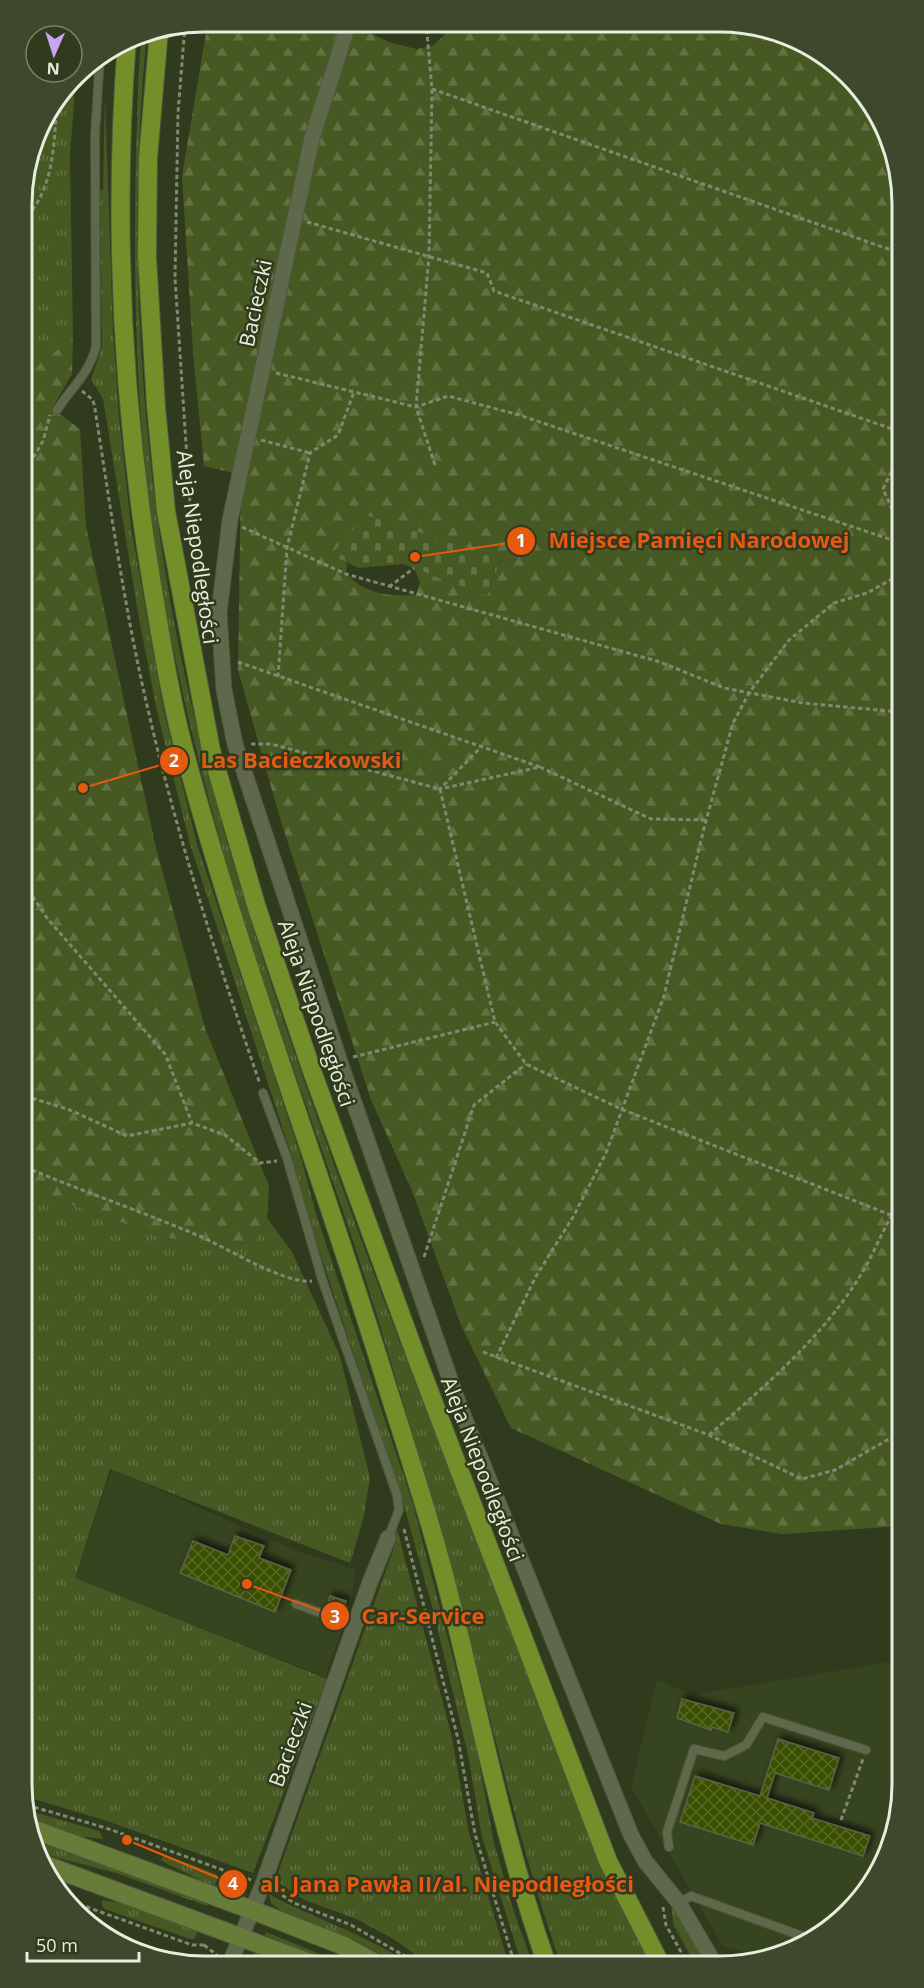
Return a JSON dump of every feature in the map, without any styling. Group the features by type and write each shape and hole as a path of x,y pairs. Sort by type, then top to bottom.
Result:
{"main road":[{"name":"Aleja Niepodległości","path":"158,37 148,159 147,256 156,406 166,511 211,750 257,908 312,1071 417,1359 609,1861 656,1956"},
{"path":"126,51 119,191 130,407 140,513 164,660 186,756 231,915 368,1322 416,1481 451,1601 519,1884 544,1956"},
{"path":"38,1831 344,1946 362,1956"},
{"path":"54,1868 292,1956"}],"street":[{"name":"Bacieczki","path":"346,32 312,138 230,520 219,596 220,654 244,742 342,1068 458,1402 631,1835 645,1861 679,1903 710,1956"},
{"name":"Bacieczki","path":"233,1956 263,1884 354,1625 388,1538"}],"lane":[{"path":"58,408 76,389 92,361 96,347 95,135 99,67"},
{"path":"263,1093 287,1158 322,1279 397,1495 399,1510 388,1538"},
{"path":"296,1604 354,1625"},
{"path":"669,1846 667,1832 694,1749 724,1756 746,1745 763,1717 866,1750"},
{"path":"679,1903 691,1896 801,1936"}],"path":[{"path":"427,32 432,89 429,256 416,407 435,465"},
{"path":"184,33 178,113 174,222 180,370 192,534 200,585 206,592 219,596"},
{"path":"432,89 892,250"},
{"path":"32,206 40,196 50,172 55,117"},
{"path":"295,219 487,273 494,291 892,429"},
{"path":"269,371 416,407 448,396 519,415 892,540"},
{"path":"278,677 287,548 310,453 338,435 354,392"},
{"path":"32,459 42,441 51,408 58,408"},
{"path":"248,436 310,453"},
{"path":"892,470 883,489 892,509"},
{"path":"230,520 346,574 660,662 724,688 803,703 892,711"},
{"path":"388,587 414,568"},
{"path":"496,1358 535,1278 573,1217 606,1153 664,996 706,820 733,723 748,693 789,640 834,603 867,593 892,579"},
{"path":"238,662 540,767 651,819 706,820"},
{"path":"244,742 271,744 440,789 540,767"},
{"path":"244,742 252,751"},
{"path":"440,789 480,748"},
{"path":"440,789 495,1022 526,1064 621,1109 891,1216 861,1273 826,1322 776,1376 709,1435"},
{"path":"32,896 47,918 165,1054 192,1123"},
{"path":"348,1058 495,1022"},
{"path":"420,1268 474,1105 526,1064"},
{"path":"32,1098 70,1110 127,1136 192,1123 225,1135 260,1163 268,1164 287,1158"},
{"path":"32,1170 107,1202 197,1235 290,1279 300,1282 322,1279"},
{"path":"483,1352 709,1435 802,1479 835,1470 892,1437"},
{"path":"399,1510 458,1739 475,1834 512,1956"},
{"path":"842,1820 866,1750"},
{"path":"33,1807 106,1828 263,1884 294,1903 351,1925 405,1956"},
{"path":"669,1889 664,1900 666,1925 683,1956"},
{"path":"81,1905 192,1945 204,1945"}],"shaded area":[{"path":"112,1469 299,1552 355,1569 352,1600 325,1677 75,1578"},
{"path":"892,1662 892,1796 889,1818 875,1860 857,1889 834,1914 796,1939 765,1951 750,1954 722,1945 631,1787 657,1680 693,1695"}],"green space":[{"path":"206,32 368,32 389,42 416,49 433,46 446,32 743,33 776,41 816,61 842,82 857,99 869,118 887,159 892,204 892,1527 782,1534 721,1524 511,1428 461,1325 411,1188 371,1100 279,815 238,670 241,475 204,466 193,352 182,176","holes":["331,555 501,560 487,596 414,568 420,582 416,595 378,593 354,581 346,574 347,562"]},
{"path":"146,42 138,199 138,285 142,371 150,457 175,626 208,773 267,970 357,1228 500,1596 650,1956 558,1956 519,1828 450,1566 378,1319 255,956 218,833 186,709 168,624 148,497 139,389 135,281 141,44"},
{"path":"75,89 70,155 73,338 32,369 33,181 37,159 49,128"},
{"path":"105,96 113,333 119,417 131,527 164,712 197,844 300,1154 317,1217 412,1501 476,1746 494,1843 530,1956 519,1956 482,1837 468,1755 432,1606 403,1502 308,1217 292,1157 190,844 157,711 139,619 103,399 91,379 102,348 100,190 103,190"},
{"path":"73,338 72,374 52,408 80,429 86,526 156,848 205,1028 269,1186 267,1218 257,1239 223,1249 160,1236 32,1190 32,369"},
{"path":"366,515 501,559 487,596 403,564 359,568 331,555"},
{"path":"32,1190 160,1236 223,1249 257,1239 267,1218 292,1252 340,1356 370,1478 363,1520 350,1563 110,1469 75,1578 327,1679 253,1873 107,1821 33,1799"},
{"path":"397,1529 451,1733 469,1833 506,1956 418,1956 392,1938 356,1919 305,1900 275,1881 395,1545 392,1543"},
{"path":"34,1812 99,1831 103,1839 77,1836 35,1820"},
{"path":"41,1841 209,1902 207,1906 116,1873 48,1855"},
{"path":"165,1855 216,1874 218,1878 214,1887 160,1860"},
{"path":"269,1894 356,1934 396,1956 383,1956 356,1941 281,1911 271,1903"},
{"path":"102,1900 126,1904 199,1929 194,1939 190,1939 105,1909 102,1906"},
{"path":"671,1901 703,1956 690,1956 673,1924"},
{"path":"266,1932 325,1956 316,1956 265,1935"},
{"path":"260,1952 269,1956 248,1956"}],"building":[{"path":"235,1536 264,1546 259,1558 291,1570 275,1612 180,1573 193,1541 228,1555"},
{"path":"330,1596 346,1601 342,1612 327,1608"},
{"path":"682,1699 734,1713 728,1732 712,1727 711,1730 677,1718"},
{"path":"778,1739 839,1758 829,1790 775,1773 767,1798 814,1813 812,1818 870,1836 863,1856 760,1823 753,1845 680,1822 695,1776 760,1796"}],"place":[{"name":"Miejsce Pamięci Narodowej","path":"415,557"},
{"name":"Las Bacieczkowski","path":"83,788"},
{"name":"Car-Service","path":"247,1584"},
{"name":"al. Jana Pawła II/al. Niepodległości","path":"127,1840"}]}
